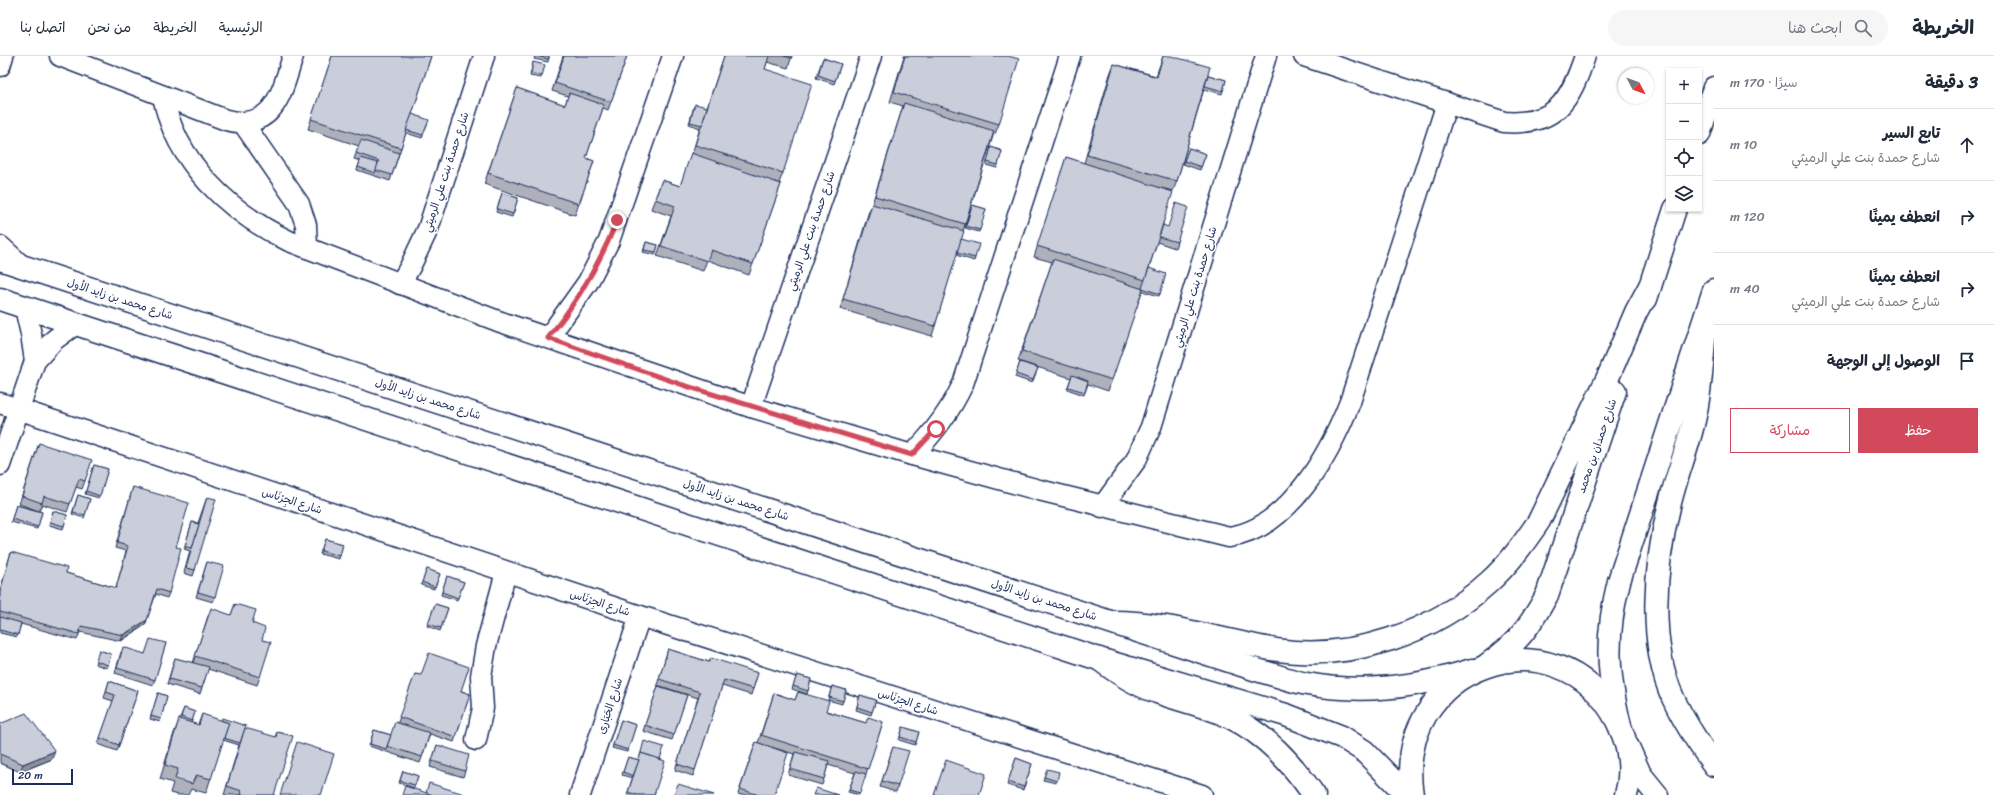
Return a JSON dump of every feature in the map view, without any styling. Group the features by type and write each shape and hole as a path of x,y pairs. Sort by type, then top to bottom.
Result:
{"main road":[{"path":"1702,125 1714,88"},
{"name":"شارع حمدان بن محمد","path":"1484,666 1518,640 1530,625 1547,595 1674,212"},
{"name":"شارع محمد بن زايد الأول","path":"0,259 1257,670 1313,685 1342,688 1385,688 1447,678 1484,666"},
{"path":"1113,622 1157,624 1244,644 1278,650 1313,652 1347,649 1381,642 1411,632 1439,618 1465,602 1489,582 1524,543 1539,521 1603,389 1630,325 1650,286"},
{"path":"1626,795 1629,771 1623,734 1612,693 1608,655 1613,605 1619,581 1714,290"},
{"path":"0,299 1099,659 1286,715 1342,737 1364,751 1407,795"},
{"path":"1706,318 1696,410 1669,507 1659,562 1656,608 1660,654 1672,696 1692,735 1714,765"},
{"path":"1099,659 1136,683 1229,716 1255,731 1278,750 1298,772 1314,795"},
{"path":"1412,795 1409,780 1411,752 1419,725 1434,701 1455,682 1484,666 1529,661 1549,664 1568,672 1585,682 1600,696 1612,712 1640,774 1657,795"}],"street":[{"path":"0,66 3,56"},
{"path":"60,56 226,120 244,123 261,118 275,106 283,90 293,56"},
{"name":"شارع حمدة بنت علي الرميثي","path":"400,284 428,229 484,56"},
{"path":"548,338 584,288 609,241 673,56"},
{"name":"شارع حمدة بنت علي الرميثي","path":"751,407 871,56"},
{"path":"912,455 936,429 955,400 963,384 1070,56"},
{"name":"شارع حمدة بنت علي الرميثي","path":"1102,507 1133,465 1151,427 1266,56"},
{"path":"1304,56 1504,122 1519,123 1534,121 1548,115 1560,106 1570,94 1585,56"},
{"path":"163,96 170,123 176,137 212,186 238,211 254,222 289,241 400,284 548,338 751,407 912,455 1102,507 1229,537 1246,534 1261,527 1285,506 1299,491 1323,458 1342,421 1447,103"},
{"path":"244,123 299,204 306,225 307,248"},
{"path":"0,246 23,267"},
{"path":"25,308 35,361"},
{"path":"0,465 9,406 35,361 54,340 77,323"},
{"name":"شارع الجِرْنَاس","path":"9,406 640,616 1202,795"},
{"path":"476,740 483,708 482,676 486,646 506,572"},
{"name":"شارع الحَبَارى","path":"580,795 640,616"}],"building":[{"path":"332,56 431,56 401,148 311,119"},
{"path":"536,56 549,56 549,59"},
{"path":"564,56 627,56 611,102 555,83"},
{"path":"724,56 769,56 765,69 812,84 783,173 695,145"},
{"path":"905,56 1008,56 1019,59 999,124 894,92"},
{"path":"1163,56 1171,56 1210,67 1177,181 1087,155 1114,64 1157,77"},
{"path":"823,58 841,64 835,81 818,75"},
{"path":"533,62 545,65 542,76 531,73"},
{"path":"1208,75 1226,80 1223,91 1205,86"},
{"path":"517,88 565,105 569,93 604,105 586,158 594,161 579,204 488,173"},
{"path":"904,103 994,131 965,224 875,196"},
{"path":"695,104 707,107 702,125 690,122"},
{"path":"412,114 429,120 423,135 406,130"},
{"path":"361,140 399,153 392,175 375,170 379,161 356,153"},
{"path":"991,147 1002,151 998,165 987,162"},
{"path":"1189,148 1206,154 1201,167 1184,161"},
{"path":"691,153 781,184 753,264 711,250 707,261 661,246 675,206 655,199 662,180 680,186"},
{"path":"1066,157 1173,192 1145,280 1037,246"},
{"path":"361,158 378,163 375,173 358,167"},
{"path":"502,193 518,198 513,214 497,209"},
{"path":"1176,203 1188,207 1177,242 1159,237 1163,225 1168,227"},
{"path":"872,204 964,231 935,326 843,299"},
{"path":"972,205 986,209 980,230 966,226"},
{"path":"961,239 979,244 975,258 957,253"},
{"path":"646,242 658,245 656,252 644,250"},
{"path":"1053,259 1143,289 1112,380 1022,351"},
{"path":"1149,268 1166,274 1160,294 1142,288"},
{"path":"1020,362 1038,368 1033,380 1016,374"},
{"path":"1072,375 1088,381 1085,392 1068,387"},
{"path":"39,443 92,460 85,481 79,479 70,504 44,496 42,503 22,496"},
{"path":"94,465 108,469 100,496 86,491"},
{"path":"133,487 189,503 176,547 181,548 169,593 157,589 147,620 123,635 81,626 79,634 0,612 0,592 11,552 67,568 66,573 116,588 128,546 117,543"},
{"path":"78,495 90,499 85,515 73,512"},
{"path":"207,497 216,499 195,570 186,568"},
{"path":"16,505 42,512 38,527 12,519"},
{"path":"53,511 67,515 64,526 50,522"},
{"path":"192,522 199,524 192,548 185,546"},
{"path":"325,539 343,544 340,556 321,551"},
{"path":"207,562 224,566 215,597 198,592"},
{"path":"427,569 440,574 435,587 422,582"},
{"path":"447,576 464,582 458,598 442,592"},
{"path":"235,604 256,610 252,623 265,628 262,640 271,642 260,677 195,656 211,608 231,615"},
{"path":"435,604 448,608 441,628 428,624"},
{"path":"0,617 21,623 18,635 0,630"},
{"path":"150,639 166,643 155,680 117,668 123,647 145,654"},
{"path":"668,649 709,662 711,658 758,673 753,689 724,680 695,770 677,764 700,692 659,679"},
{"path":"99,650 111,654 108,665 96,661"},
{"path":"429,653 469,667 461,691 470,694 456,737 399,717 415,674 421,675"},
{"path":"175,658 209,667 202,688 169,679"},
{"path":"797,675 811,679 808,691 793,686"},
{"path":"109,681 138,691 119,745 100,738 115,695 106,692"},
{"path":"658,686 687,695 674,735 645,725"},
{"path":"832,686 846,690 843,701 829,697"},
{"path":"798,692 829,701 826,711 866,723 868,717 883,722 868,769 761,735 774,693 795,700"},
{"path":"158,693 167,696 161,719 151,716"},
{"path":"860,695 876,700 872,712 857,707"},
{"path":"184,708 195,712 192,721 181,717"},
{"path":"26,713 55,751 23,764 0,754 0,724"},
{"path":"202,714 229,723 211,779 196,775 192,784 175,779 178,769 165,765 179,719 199,725"},
{"path":"222,718 246,726 240,743 224,738 229,723 221,720"},
{"path":"621,720 636,725 628,750 613,745"},
{"path":"395,722 430,733 422,757 387,746"},
{"path":"903,727 919,732 916,742 900,737"},
{"path":"245,728 276,737 277,732 293,736 274,795 241,795 242,791 227,786"},
{"path":"374,730 391,735 386,749 370,744"},
{"path":"644,741 664,747 660,759 641,753 640,756"},
{"path":"297,742 334,754 321,795 280,795"},
{"path":"756,742 788,753 774,795 759,795 740,789"},
{"path":"437,745 469,755 465,771 432,761"},
{"path":"893,747 909,751 898,786 882,781"},
{"path":"795,752 829,761 824,779 790,769"},
{"path":"641,753 665,761 654,795 637,795 628,792"},
{"path":"628,757 639,760 633,776 623,772"},
{"path":"1016,758 1032,764 1024,787 1008,782"},
{"path":"946,760 986,774 979,795 934,795"},
{"path":"1047,769 1059,772 1057,781 1044,777"},
{"path":"403,771 418,776 415,785 400,781"},
{"path":"856,771 866,774 860,793 849,790"},
{"path":"429,783 464,795 433,795 426,793"},
{"path":"678,784 714,795 674,795"},
{"path":"405,786 433,795 402,795"},
{"path":"816,788 838,795 813,795"}],"route":[{"path":"617,220 609,241 588,282 576,301 548,338 751,407 912,455 936,429"}]}
